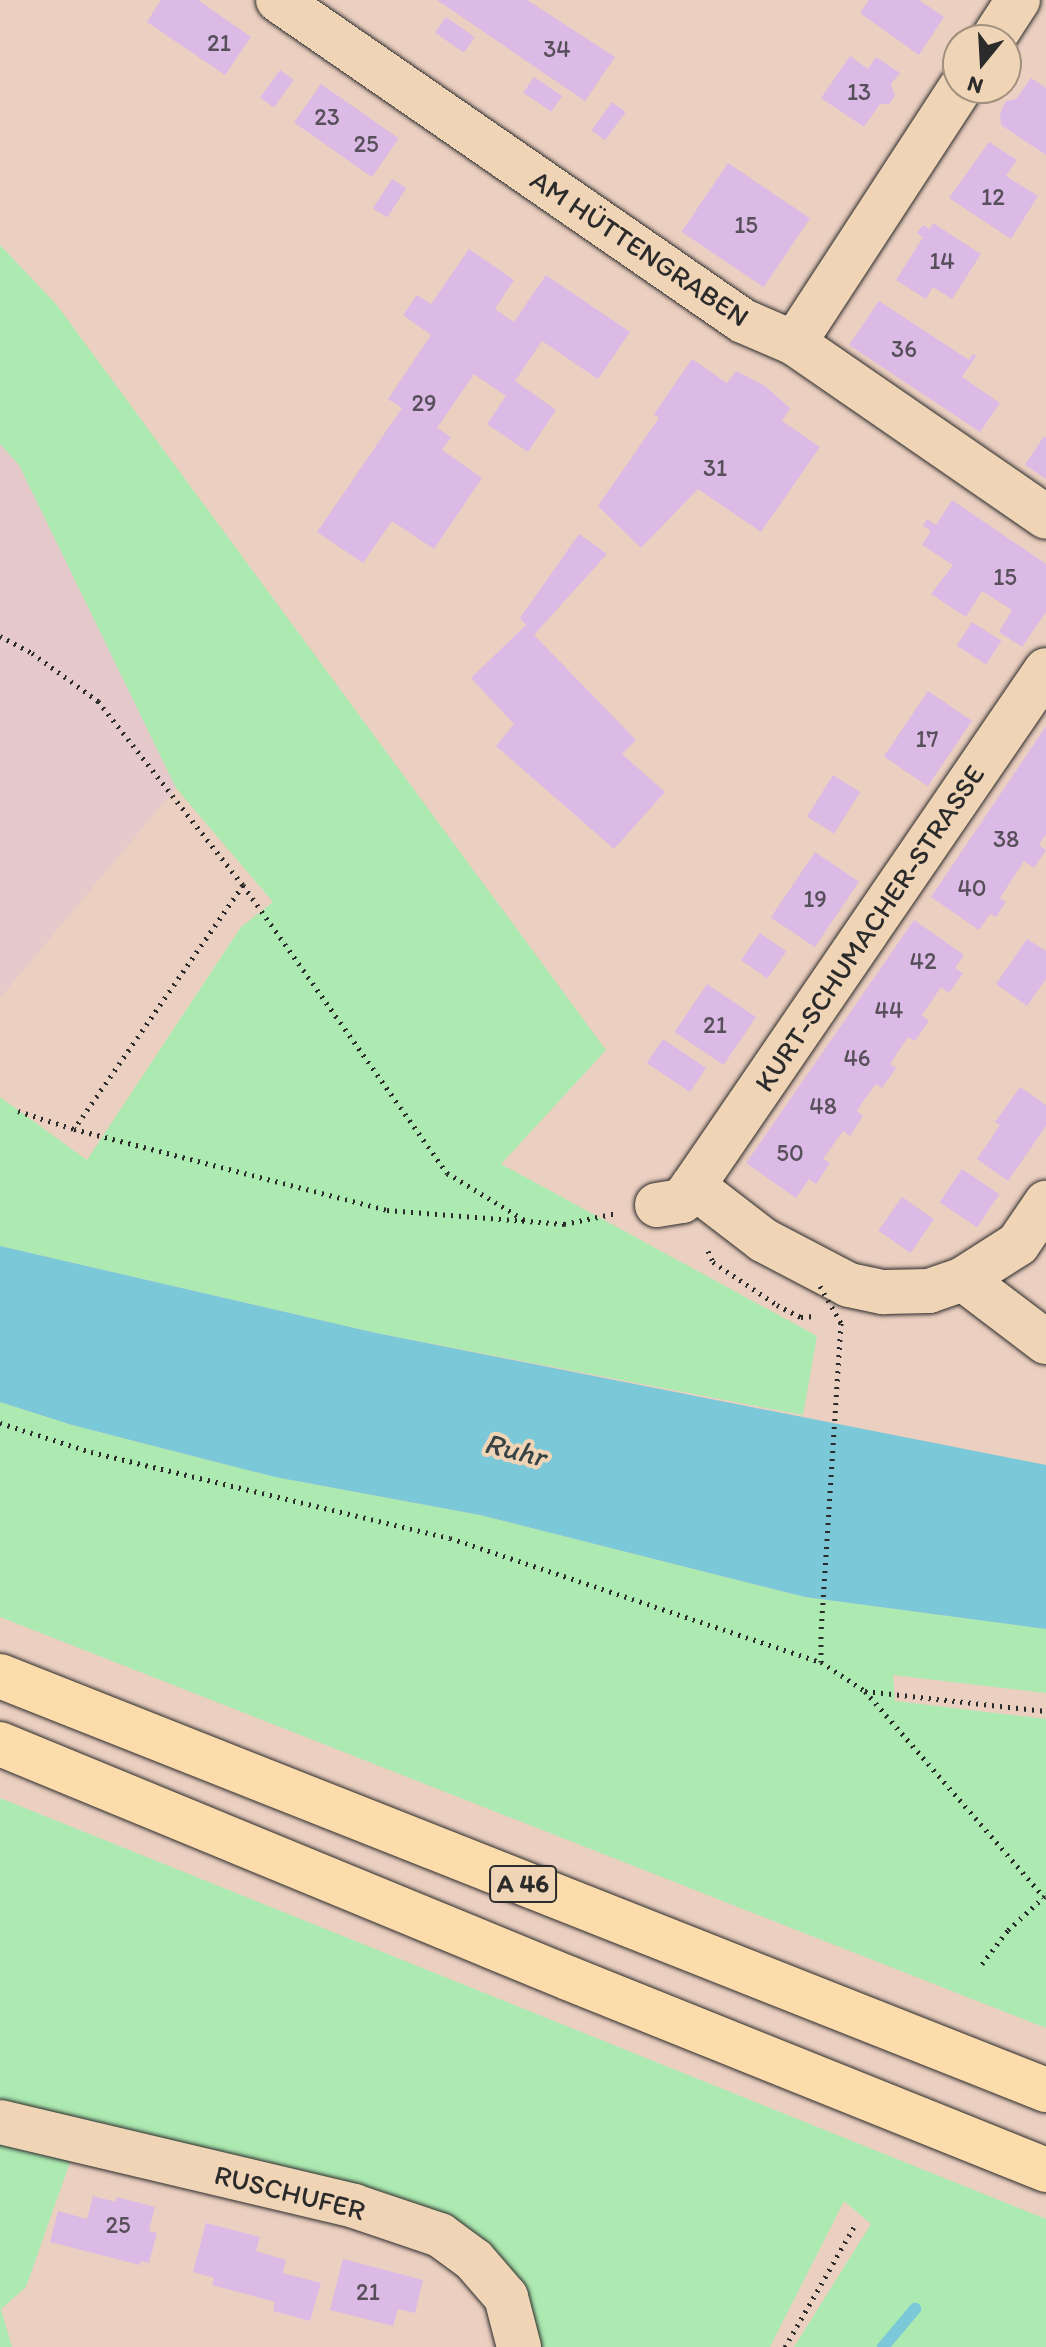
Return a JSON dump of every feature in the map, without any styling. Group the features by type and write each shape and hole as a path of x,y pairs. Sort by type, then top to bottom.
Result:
{"highway":[{"name":"A 46","path":"0,1676 1046,2090"},
{"name":"A 46","path":"0,1744 568,1978 1046,2170"}],"street":[{"path":"1002,24 1018,0"},
{"name":"AM HÜTTENGRABEN","path":"306,8 743,321 794,343 1046,517"},
{"path":"794,343 950,104"},
{"name":"KURT-SCHUMACHER-STRASSE","path":"675,1196 1046,670"},
{"path":"675,1196 849,1285 883,1292 929,1291 963,1279 1018,1244 1046,1203"},
{"path":"963,1279 1046,1342"},
{"name":"RUSCHUFER","path":"0,2122 354,2206 440,2235 474,2260 506,2297 519,2347"}],"path":[{"path":"0,636 32,653 98,701 243,885 447,1173 527,1221"},
{"path":"74,1129 243,885"},
{"path":"18,1111 74,1129 387,1210 564,1224 675,1196"},
{"path":"820,1286 841,1323 821,1662"},
{"path":"0,1423 91,1452 450,1538 821,1662 865,1691 1045,1896 1008,1930 982,1964"},
{"path":"865,1691 1046,1711"},
{"path":"785,2347 854,2227"}],"shaded area":[{"path":"0,444 19,465 176,788 0,998"}],"green space":[{"path":"0,245 56,304 606,1050 501,1164 817,1336 803,1415 376,1333 0,1246 0,1097 87,1160 241,927 273,902 176,788 19,465 0,444"},
{"path":"0,1402 72,1425 275,1477 480,1515 805,1597 1046,1629 1046,1693 893,1675 895,1701 1046,1719 1046,2028 0,1617"},
{"path":"0,1798 1046,2219 1046,2347 794,2347 871,2224 844,2201 770,2347 527,2347 478,2252 0,2116"},
{"path":"0,2130 75,2148 26,2287 1,2309 12,2347 0,2347"}],"water":[{"name":"Ruhr","path":"0,1246 376,1333 1046,1465 1046,1629 805,1597 480,1515 275,1477 72,1425 0,1402"}],"building":[{"path":"161,0 198,0 251,37 225,75 147,22"},
{"path":"437,0 527,0 615,57 585,101"},
{"path":"869,0 919,0 944,17 919,55 860,13"},
{"path":"446,17 475,37 464,53 435,33"},
{"path":"850,56 868,69 876,57 900,73 891,84 895,96 889,104 880,104 864,127 821,98"},
{"path":"280,70 294,80 274,107 260,98"},
{"path":"534,77 562,96 552,112 523,93"},
{"path":"1031,78 1046,88 1046,155 1001,125 1000,113 1004,104 1022,104 1022,91"},
{"path":"321,84 399,138 372,177 294,123"},
{"path":"612,102 626,112 605,140 591,130"},
{"path":"989,142 1017,160 1006,176 1038,196 1011,239 949,198"},
{"path":"728,163 810,218 764,287 682,232"},
{"path":"392,179 406,188 387,218 373,208"},
{"path":"933,223 981,254 952,299 933,287 926,299 896,280 923,237 917,233 923,225 930,229"},
{"path":"469,249 514,280 495,309 514,322 546,275 630,332 598,379 542,341 515,381 556,410 528,452 487,424 506,396 474,374 437,428 451,437 442,450 482,478 434,549 392,521 363,563 317,532 402,408 388,399 431,335 403,315 417,295 431,304"},
{"path":"879,301 969,360 973,354 976,356 962,377 1000,403 980,432 849,345"},
{"path":"692,359 727,383 736,371 765,386 790,408 782,421 820,447 761,532 698,489 641,548 598,506 659,418 654,414"},
{"path":"1044,436 1046,438 1046,479 1025,465"},
{"path":"952,500 1046,564 1046,612 1022,647 999,632 1012,610 982,591 966,617 931,594 953,565 922,545 931,531 923,526 927,519 936,525"},
{"path":"579,534 607,554 534,635 636,740 622,754 665,792 614,849 496,746 514,724 471,678 526,625 520,618"},
{"path":"972,622 1001,641 986,665 957,645"},
{"path":"928,691 972,721 928,786 884,756"},
{"path":"1046,726 1046,834 1039,845 1046,850 1034,868 1024,861 1000,898 1006,902 996,917 990,914 979,930 931,897"},
{"path":"833,775 860,792 834,834 807,817"},
{"path":"815,852 859,882 815,947 771,917"},
{"path":"914,920 964,955 955,968 963,973 949,993 941,987 922,1015 929,1021 915,1041 908,1037 890,1064 896,1068 882,1088 876,1084 864,1100 857,1111 863,1116 850,1136 843,1131 823,1159 830,1163 816,1184 809,1179 796,1198 746,1163"},
{"path":"760,933 786,951 767,978 741,960"},
{"path":"1027,939 1046,951 1046,979 1027,1006 996,984"},
{"path":"707,984 756,1017 723,1065 675,1032"},
{"path":"663,1039 706,1068 690,1092 647,1063"},
{"path":"1020,1087 1046,1105 1046,1126 1008,1181 977,1159 1000,1125 995,1122"},
{"path":"962,1169 999,1194 977,1227 940,1202"},
{"path":"902,1197 934,1219 910,1253 878,1231"},
{"path":"93,2196 116,2202 117,2197 155,2207 149,2231 157,2233 149,2263 141,2261 140,2265 50,2242 58,2211 87,2219"},
{"path":"206,2223 260,2237 256,2251 286,2260 283,2273 321,2283 310,2321 273,2311 275,2302 212,2285 214,2278 193,2272"},
{"path":"343,2259 423,2280 415,2313 398,2309 393,2326 330,2310"}],"waterway":[{"path":"883,2347 915,2309"}]}
